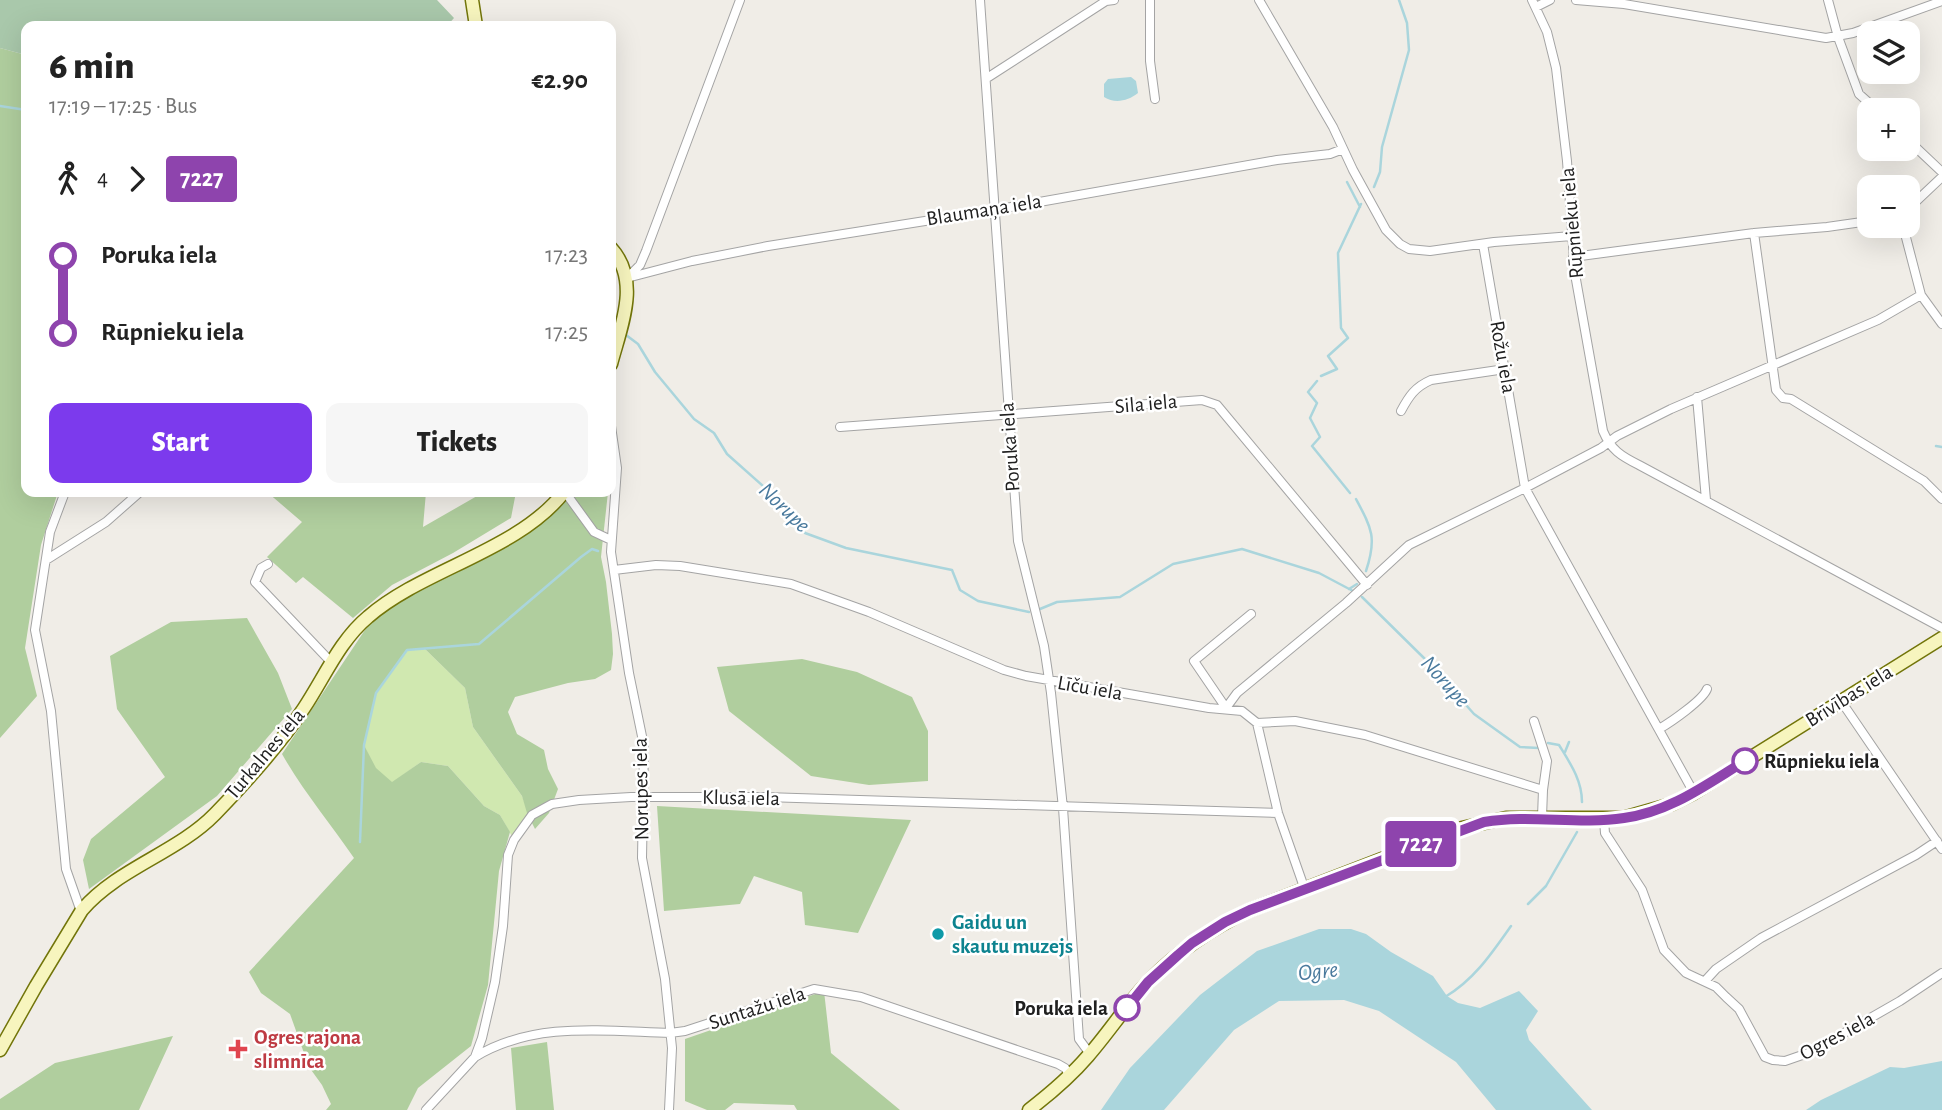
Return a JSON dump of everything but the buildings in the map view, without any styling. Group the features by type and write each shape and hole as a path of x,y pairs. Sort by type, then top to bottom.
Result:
{"main road":[{"path":"472,0 475,21"},
{"path":"616,255 623,264 627,278 627,301 616,344"},
{"name":"Turkalnes iela","path":"0,1050 36,986 91,899 172,847 213,816 269,755 303,710 356,628 393,599 531,523 559,497"},
{"name":"Brīvības iela","path":"1029,1110 1070,1076 1148,982 1192,943 1250,910 1462,828 1506,818 1604,820 1639,816 1672,804 1694,793 1942,638"}],"street":[{"path":"627,278 640,265 646,251 740,0"},
{"name":"Poruka iela","path":"980,0 1018,541 1044,646 1049,681 1063,808 1079,1040 1090,1054"},
{"path":"987,78 1106,0 1114,0"},
{"path":"1150,0 1150,61 1155,99"},
{"path":"1259,0 1333,127 1387,230 1400,244 1409,249 1430,251 1572,236"},
{"path":"1534,3 1550,0"},
{"path":"1576,0 1624,4 1825,38 1838,37 1896,19 1942,1"},
{"path":"1828,0 1838,37 1859,94 1864,98"},
{"name":"Rūpnieku iela","path":"1534,3 1548,32 1556,68 1567,160 1573,257 1582,321 1603,430 1608,443"},
{"name":"Blaumaņa iela","path":"627,278 692,261 768,246 994,210 1277,160 1330,154 1343,149"},
{"path":"1920,153 1942,174 1920,197"},
{"path":"1573,257 1857,222"},
{"path":"1754,233 1776,390 1779,395 1791,399 1924,481 1942,499"},
{"path":"1906,238 1921,295 1942,324"},
{"name":"Rožu iela","path":"1483,244 1525,488 1694,793"},
{"path":"1251,614 1194,661 1226,708 1237,693 1367,585 1409,545 1525,488 1617,436 1697,397 1878,320 1921,295"},
{"path":"1401,411 1412,391 1431,380 1505,369"},
{"path":"1697,397 1706,500"},
{"name":"Sila iela","path":"840,427 1202,400 1217,405 1367,585"},
{"path":"1608,443 1615,453 1942,628"},
{"name":"Norupes iela","path":"616,461 616,499 611,540 643,746 642,858 665,979 672,1048 669,1110"},
{"path":"63,497 50,532 35,630 51,711 66,869 82,910"},
{"path":"46,561 106,523 135,497"},
{"path":"568,497 594,533 611,540"},
{"path":"268,564 261,568 254,582 332,663"},
{"name":"Līču iela","path":"614,570 656,565 680,566 791,584 869,611 1004,670 1049,681 1209,708 1242,711 1257,723 1294,721 1365,735 1543,790"},
{"path":"1659,729 1681,716 1704,697 1707,689"},
{"path":"1841,701 1942,849"},
{"path":"1534,721 1547,761 1542,817"},
{"path":"1257,723 1278,813 1305,890"},
{"name":"Klusā iela","path":"426,1110 475,1057 495,982 503,926 508,855 514,840 532,815 552,804 642,797 765,797 1278,813"},
{"name":"Ogres iela","path":"1604,820 1605,833 1642,890 1664,950 1686,973 1716,987 1738,1009 1765,1057 1785,1061 1811,1052 1900,1002 1942,973"},
{"path":"1705,981 1716,970 1761,939 1937,841"},
{"name":"Suntažu iela","path":"475,1057 504,1042 538,1033 561,1030 670,1033 697,1028 814,989 861,998 1000,1044 1058,1064 1065,1068 1070,1076"}],"green space":[{"path":"0,0 437,0 454,18 451,21 21,21 21,54 0,48"},
{"path":"0,48 21,54 21,497 56,497 41,545 25,648 37,696 0,738"},
{"path":"273,497 426,497 423,527 475,497 515,497 511,518 392,585 353,618 303,577 296,583 267,557 302,522"},
{"path":"558,497 607,497 601,557 612,634 611,670 595,679 515,697 508,712 517,734 544,750 548,769 558,789 549,813 535,829 522,796 473,727 465,688 425,649 407,650 376,693 364,745 376,768 392,782 421,762 448,766 484,806 500,815 510,832 499,871 488,985 471,1046 418,1088 407,1110 326,1110 331,1104 309,1067 290,1014 261,993 249,972 354,858 282,754 367,627 402,598 512,538"},
{"path":"247,618 278,673 292,709 217,796 89,889 83,860 91,839 165,777 117,709 110,656 171,622"},
{"path":"425,649 465,688 473,727 522,796 530,817 514,840 500,815 484,806 448,766 421,762 392,783 375,768 364,745 376,693 407,650"},
{"path":"802,659 857,672 912,697 928,731 928,781 869,785 811,776 729,711 717,667"},
{"path":"657,806 911,820 858,933 805,925 802,892 754,876 740,904 664,911"},
{"path":"824,991 831,1053 900,1110 797,1110 794,1105 734,1103 725,1110 707,1110 685,1101 685,1039"},
{"path":"173,1036 139,1110 0,1110 0,1099 55,1063"},
{"path":"547,1042 554,1110 516,1110 511,1048"}],"water":[{"path":"1131,77 1136,81 1138,93 1121,101 1104,97 1104,84 1108,79"},
{"name":"Ogre","path":"1319,929 1351,929 1366,934 1433,976 1447,996 1458,1003 1480,1008 1519,991 1538,1011 1526,1030 1529,1040 1592,1110 1496,1110 1456,1062 1379,1011 1344,1000 1279,1001 1234,1030 1164,1110 1101,1110 1130,1068 1200,995 1257,951"},
{"path":"1942,1061 1942,1110 1806,1110 1890,1067 1904,1068"}],"waterway":[{"path":"1374,187 1380,172 1382,147 1409,50 1407,23 1399,0"},
{"name":"Norupe","path":"0,106 21,109"},
{"path":"1347,182 1360,207"},
{"path":"1321,376 1337,369 1328,356 1348,338 1341,328 1338,253 1361,204"},
{"name":"Norupe","path":"626,335 638,344 655,372 694,419 714,433 727,454 772,494 774,501 783,507 805,533 846,548 952,570 960,590 978,601 1029,612"},
{"path":"1317,381 1308,392 1317,403 1310,418 1320,437 1312,446 1350,493"},
{"path":"1936,446 1942,447"},
{"path":"1356,499 1371,534 1371,550 1366,571"},
{"path":"360,842 364,745 376,693 407,650 479,644 581,557 592,549 598,551"},
{"name":"Norupe","path":"1040,609 1057,602 1120,597 1173,564 1242,549 1319,573 1353,591"},
{"name":"Norupe","path":"1349,589 1357,584"},
{"name":"Norupe","path":"1362,597 1428,662 1474,714 1520,747 1539,748"},
{"path":"1565,752 1569,742"},
{"name":"Norupe","path":"1548,743 1559,745 1567,758 1578,779 1582,802"},
{"name":"Norupe","path":"1528,904 1546,886 1577,832"},
{"name":"Norupe","path":"1445,997 1474,974 1511,926"}],"bus line":[{"name":"7227","path":"1127,1008 1148,982 1192,943 1207,932 1250,910 1462,828 1484,822 1506,818 1604,820 1639,816 1685,798 1745,761"}],"place":[{"name":"Rūpnieku iela","path":"1745,761"},
{"name":"Gaidu un skautu muzejs","path":"938,934"},
{"name":"Poruka iela","path":"1127,1008"},
{"name":"Ogres rajona slimnīca","path":"238,1049"}]}
